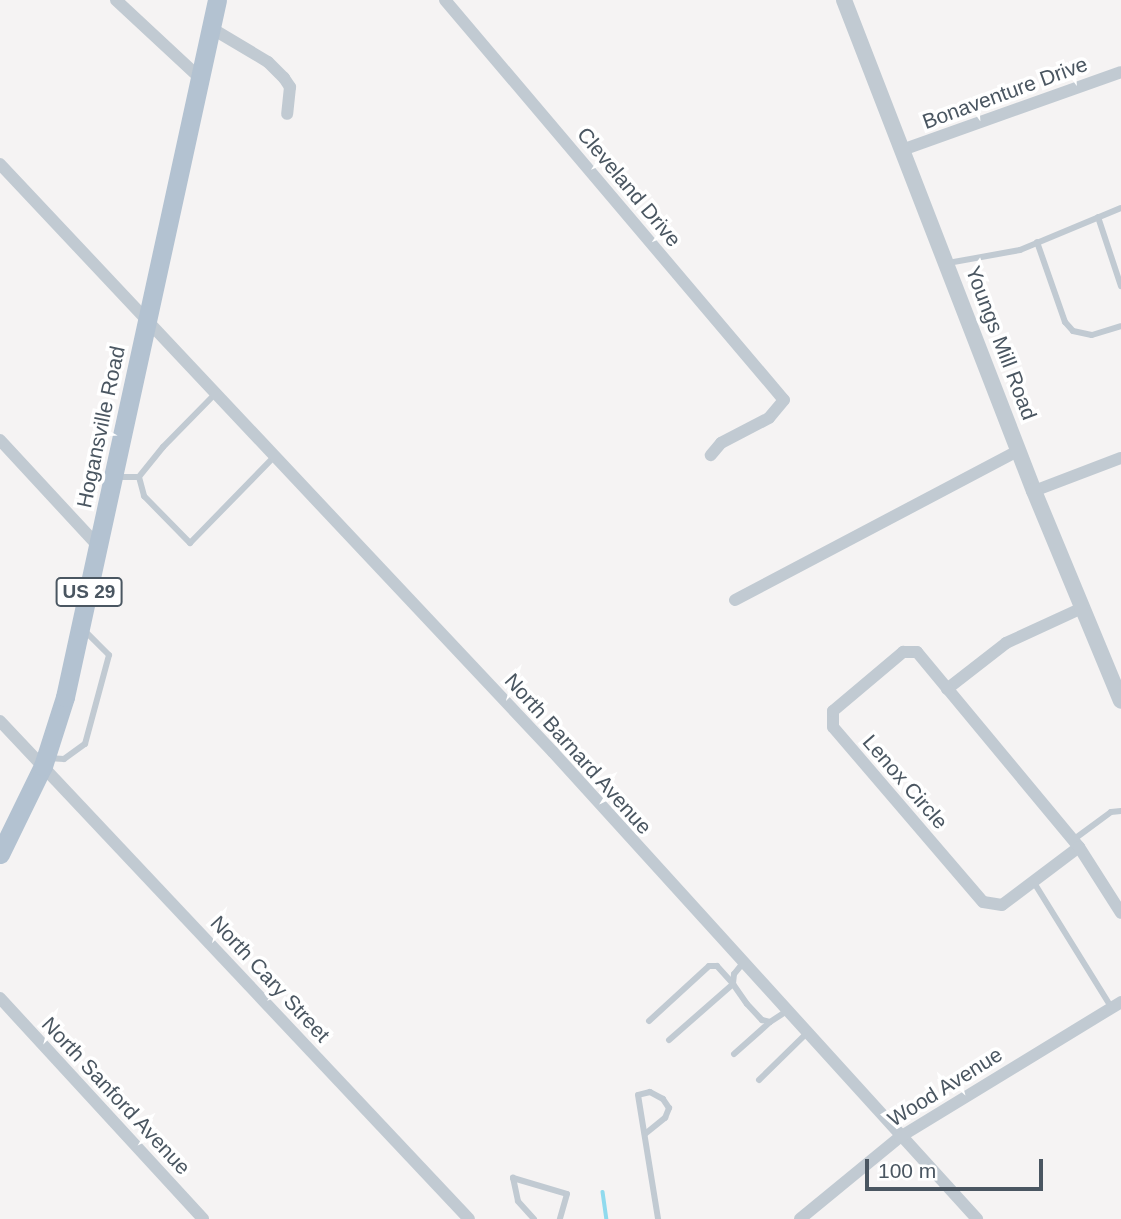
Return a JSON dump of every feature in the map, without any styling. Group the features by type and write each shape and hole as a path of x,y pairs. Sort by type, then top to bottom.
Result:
{"main road":[{"name":"Hogansville Road","path":"2,843 44,762 65,697 217,0"}],"street":[{"path":"116,0 200,78"},
{"name":"Cleveland Drive","path":"445,0 784,400 769,418 721,443 711,455"},
{"name":"Youngs Mill Road","path":"844,0 1034,491 1121,701"},
{"path":"211,28 268,62 284,78 290,87 287,114"},
{"name":"Bonaventure Drive","path":"902,150 1121,72"},
{"name":"North Barnard Avenue","path":"0,164 276,455 808,1032 976,1219"},
{"path":"0,440 99,547"},
{"path":"735,600 1019,450"},
{"path":"1034,491 1121,458"},
{"path":"947,689 1006,643 1083,608"},
{"name":"Lenox Circle","path":"1076,843 1002,905 983,902 833,727 833,710 903,652 917,652 1076,843 1121,914"},
{"name":"North Cary Street","path":"0,721 44,762 469,1219"},
{"name":"North Sanford Avenue","path":"0,998 203,1219"},
{"name":"Wood Avenue","path":"800,1219 900,1137 1116,1005"}],"lane":[{"path":"947,263 1020,250 1121,208"},
{"path":"1098,217 1121,286"},
{"path":"1037,243 1065,322 1073,331 1092,335 1121,326"},
{"path":"139,477 163,447 216,393"},
{"path":"139,477 144,496 190,543 276,455"},
{"path":"114,477 139,477"},
{"path":"44,762 64,759 85,744 109,655 82,628"},
{"path":"1076,843 1111,812 1121,811"},
{"path":"1033,881 1116,1005"},
{"path":"669,1041 733,985 734,974 743,963"},
{"path":"649,1021 709,966 717,966 762,1020 770,1022"},
{"path":"734,1054 770,1022 787,1011"},
{"path":"759,1080 808,1032"},
{"path":"645,1134 665,1118 669,1108 663,1099 650,1092 638,1095 658,1219"},
{"path":"534,1219 518,1201 513,1178 567,1194 560,1219"}],"waterway":[{"path":"603,1192 607,1219"}]}
